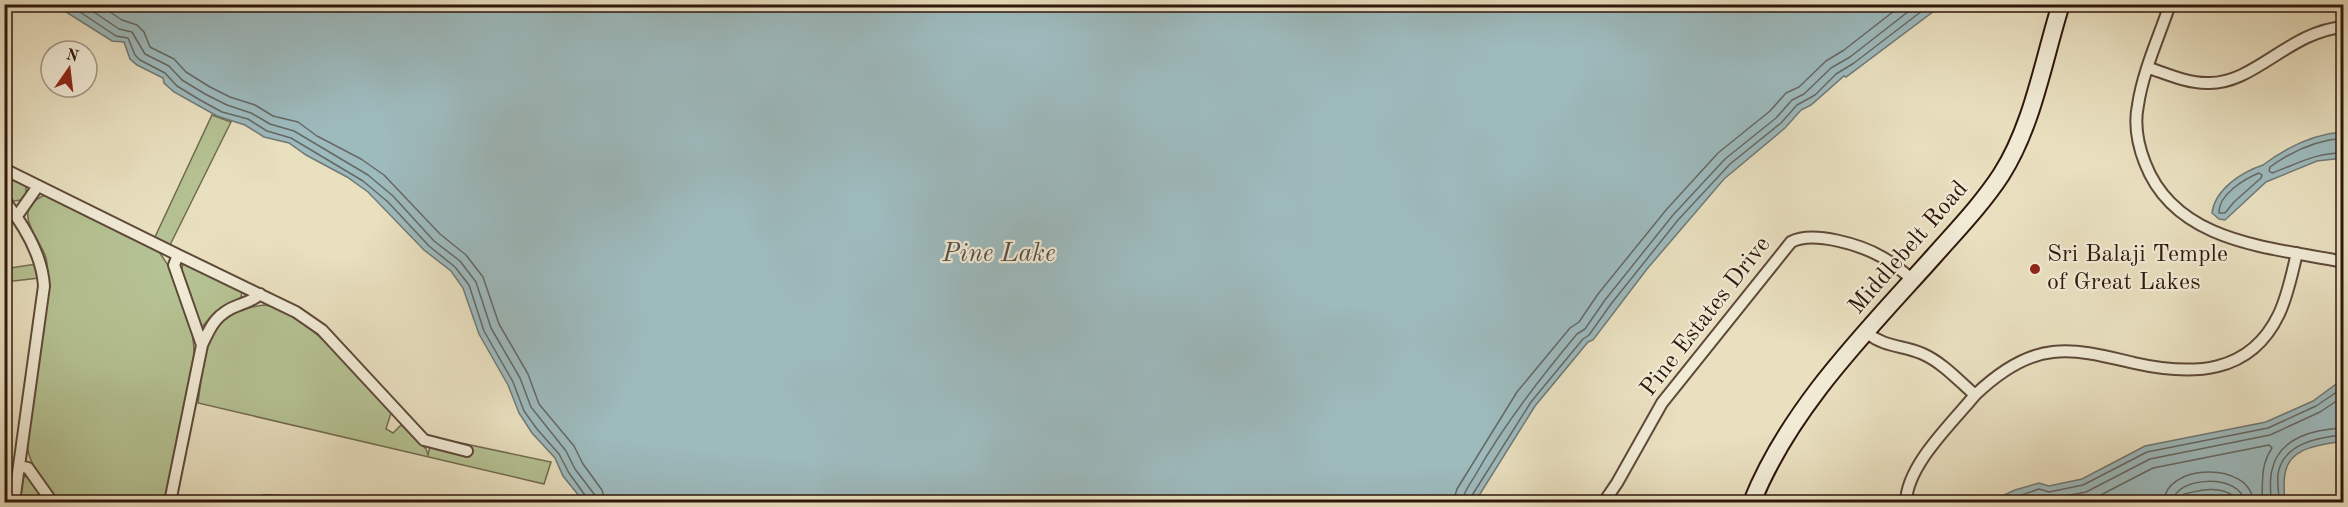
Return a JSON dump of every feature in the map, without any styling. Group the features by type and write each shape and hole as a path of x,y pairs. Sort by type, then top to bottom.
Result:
{"street":[{"name":"Middlebelt Road","path":"1752,502 1771,461 1796,420 1867,333 1984,199 2010,161 2023,131 2061,4"},
{"path":"2170,4 2138,104 2137,136 2148,171 2163,196 2184,216 2214,233 2343,262"},
{"path":"2148,68 2199,83 2223,82 2241,75 2310,34 2343,27"},
{"path":"4,169 296,312 322,330 424,440 467,451"},
{"path":"16,216 38,186"},
{"path":"4,201 16,216 41,261 44,286 14,502"},
{"name":"Pine Estates Drive","path":"1604,502 1662,403 1791,242 1810,236 1862,248 1882,257 1913,280"},
{"path":"1906,502 1906,493 1910,483 1927,452 1975,395 1988,383 2022,361 2051,352 2092,354 2177,371 2198,371 2233,362 2255,346 2274,323 2283,305 2297,253"},
{"path":"178,255 174,265 202,345"},
{"path":"170,502 202,345 210,325 236,306 255,299 260,294"},
{"path":"1867,333 1887,345 1925,355 1975,395"},
{"path":"19,466 28,468 52,502"},
{"path":"264,502 288,502"}],"green space":[{"path":"212,115 231,122 170,245 155,237"},
{"path":"4,175 26,185 26,196 14,201 6,190"},
{"path":"47,194 155,247 172,272 184,302 192,334 194,363 164,502 58,502 30,458 27,445 28,432 44,332 48,268 29,222 28,214 36,200"},
{"path":"36,264 39,278 5,282 4,269"},
{"path":"183,264 242,290 241,299 215,312 201,328 181,272"},
{"path":"264,305 281,310 298,319 349,366 391,413 386,429 393,433 401,425 426,449 428,455 432,437 551,462 544,484 198,403 206,352 218,326 244,309"},
{"path":"24,476 30,479 46,502 18,502 21,479"}],"water":[{"name":"Pine Lake","path":"55,5 1942,5 1846,77 1844,76 1811,105 1801,110 1785,128 1724,179 1647,269 1593,340 1588,342 1535,406 1475,502 584,502 563,476 555,458 532,433 519,413 508,385 479,334 463,288 451,271 424,250 368,192 289,143 264,137 245,125 217,116 174,92 164,83 163,78 130,59 124,42 112,41"},
{"path":"2343,132 2343,158 2317,161 2266,182 2225,220 2219,219 2212,213 2218,196 2238,177 2301,142 2321,135"},
{"path":"2343,379 2343,441 2308,448 2293,458 2285,474 2284,502 2233,502 2225,497 2206,495 2175,502 1989,502 2015,490 2039,483 2049,486 2082,479 2145,446 2266,422 2313,401"}],"place":[{"name":"Sri Balaji Temple of Great Lakes","path":"2035,269"}]}
